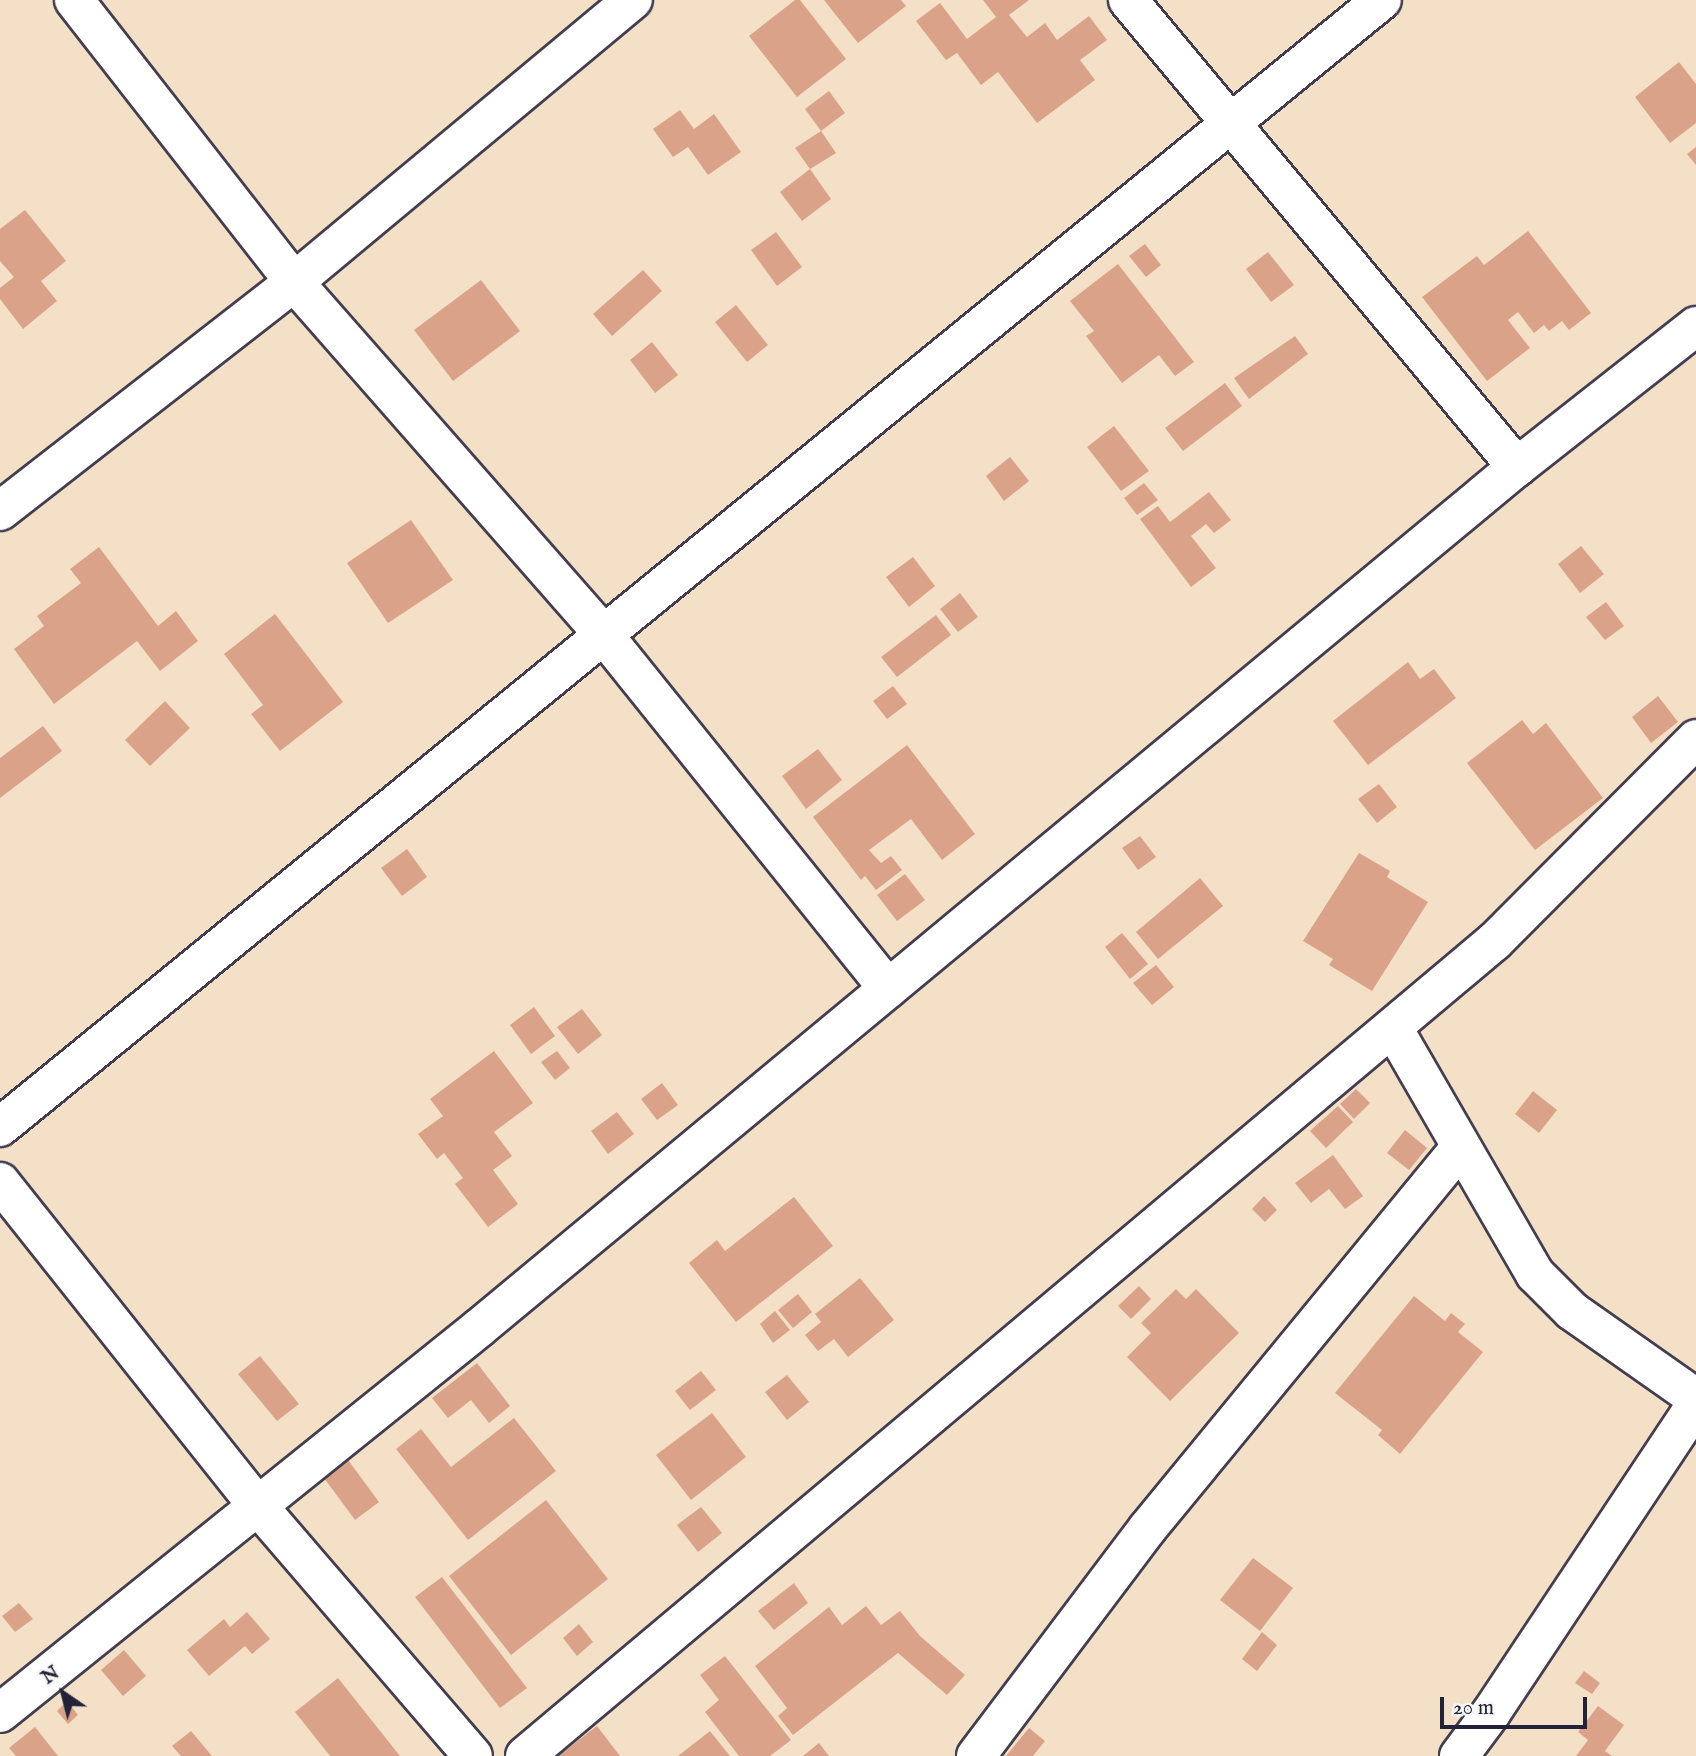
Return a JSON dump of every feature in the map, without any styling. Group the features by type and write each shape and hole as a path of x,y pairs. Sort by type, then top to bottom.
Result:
{"street":[{"path":"74,0 294,282 603,634 888,989"},
{"path":"0,511 294,282 634,0"},
{"path":"1128,0 1517,467"},
{"path":"0,1127 1382,0"},
{"path":"0,1713 479,1328 1517,467 1696,326"},
{"path":"525,1756 1495,941 1696,739"},
{"path":"1393,1028 1535,1274 1572,1311 1696,1398"},
{"path":"976,1756 1147,1529 1460,1148"},
{"path":"0,1182 257,1505 473,1756"},
{"path":"1459,1756 1499,1702 1696,1404"}],"building":[{"path":"795,0 800,0 846,59 797,97 749,36"},
{"path":"824,0 901,0 906,6 858,43"},
{"path":"983,0 1029,0 1009,15 1027,37 1045,23 1057,40 1089,16 1107,40 1080,60 1095,80 1037,123 998,72 981,85 957,53 946,60 916,21 940,3 967,39 996,17"},
{"path":"1679,62 1696,84 1696,123 1670,143 1635,97"},
{"path":"829,91 845,113 821,131 805,109"},
{"path":"680,110 694,129 714,114 741,152 708,175 688,147 673,157 653,129"},
{"path":"821,131 836,153 810,169 795,148"},
{"path":"1696,147 1696,165 1687,154"},
{"path":"810,169 831,199 802,221 780,192"},
{"path":"25,210 66,261 41,281 57,301 23,329 0,299 0,288 14,277 0,261 0,229"},
{"path":"1528,231 1591,313 1569,330 1562,321 1549,331 1544,325 1534,333 1518,312 1508,320 1530,348 1487,381 1422,297 1477,256 1484,265"},
{"path":"776,232 802,267 777,286 751,250"},
{"path":"1145,244 1161,265 1146,277 1129,256"},
{"path":"1268,252 1294,285 1271,302 1246,269"},
{"path":"1118,264 1194,362 1175,376 1159,355 1122,383 1086,336 1094,331 1070,301"},
{"path":"643,270 662,291 612,336 593,314"},
{"path":"481,280 520,331 453,381 414,330"},
{"path":"736,305 768,345 747,362 715,322"},
{"path":"1295,336 1308,354 1249,399 1234,378"},
{"path":"652,342 678,375 655,393 630,360"},
{"path":"1225,383 1242,406 1183,451 1165,428"},
{"path":"1114,426 1149,471 1121,491 1087,447"},
{"path":"1010,457 1029,481 1004,501 986,476"},
{"path":"1144,483 1158,500 1137,515 1124,498"},
{"path":"1209,492 1231,520 1214,533 1206,524 1191,536 1216,568 1191,587 1140,519 1158,506 1170,522"},
{"path":"411,520 453,580 388,623 347,563"},
{"path":"1581,546 1604,574 1580,593 1558,564"},
{"path":"99,547 158,626 176,611 198,641 160,671 137,641 54,704 14,649 44,626 37,616 81,583 70,569"},
{"path":"913,557 935,586 909,607 886,577"},
{"path":"960,593 978,617 958,632 940,609"},
{"path":"1606,602 1624,626 1605,640 1586,617"},
{"path":"275,614 343,702 280,751 251,714 263,705 224,654"},
{"path":"936,615 951,635 897,677 881,657"},
{"path":"1408,662 1420,679 1434,669 1456,698 1368,765 1333,721"},
{"path":"893,686 907,704 887,719 873,701"},
{"path":"1658,696 1678,722 1651,743 1632,717"},
{"path":"165,701 190,728 150,766 125,740"},
{"path":"1522,720 1533,734 1546,723 1603,798 1535,850 1467,763"},
{"path":"43,726 62,751 0,798 0,758"},
{"path":"907,745 975,834 942,860 911,819 869,850 881,863 891,856 902,870 876,890 865,876 861,880 813,817"},
{"path":"818,749 842,780 806,809 782,776"},
{"path":"1379,784 1397,807 1377,823 1358,799"},
{"path":"1140,836 1156,857 1138,870 1122,848"},
{"path":"407,849 427,877 402,896 381,868"},
{"path":"1359,853 1390,871 1387,877 1428,902 1372,991 1329,965 1333,959 1303,941"},
{"path":"905,874 925,900 897,921 877,895"},
{"path":"1200,878 1223,906 1158,959 1136,932"},
{"path":"1122,933 1148,964 1130,979 1105,947"},
{"path":"1156,965 1174,987 1152,1005 1133,983"},
{"path":"534,1007 555,1036 531,1054 510,1025"},
{"path":"582,1009 602,1035 578,1054 557,1027"},
{"path":"494,1051 533,1103 494,1132 512,1156 493,1170 518,1204 488,1227 455,1184 463,1178 444,1153 437,1159 418,1134 443,1116 430,1099"},
{"path":"557,1051 570,1068 555,1080 541,1062"},
{"path":"662,1083 678,1105 657,1120 641,1099"},
{"path":"1356,1089 1370,1103 1354,1119 1340,1104"},
{"path":"1533,1091 1557,1110 1539,1133 1515,1114"},
{"path":"1338,1106 1353,1122 1326,1148 1310,1131"},
{"path":"617,1112 634,1134 608,1154 591,1131"},
{"path":"1405,1130 1427,1148 1409,1170 1387,1153"},
{"path":"1333,1155 1363,1196 1345,1209 1329,1189 1311,1203 1295,1183"},
{"path":"1264,1196 1277,1210 1265,1222 1252,1209"},
{"path":"794,1197 833,1246 736,1322 689,1263 717,1240 725,1251"},
{"path":"860,1278 894,1320 848,1357 834,1339 818,1351 805,1335 821,1322 815,1314"},
{"path":"1139,1286 1151,1299 1131,1319 1118,1306"},
{"path":"1176,1289 1186,1299 1196,1289 1239,1333 1170,1401 1127,1357 1151,1333 1141,1323"},
{"path":"798,1294 812,1312 793,1328 778,1310"},
{"path":"1414,1296 1445,1321 1451,1313 1465,1324 1458,1332 1483,1352 1400,1454 1378,1435 1382,1430 1335,1393"},
{"path":"775,1311 790,1330 773,1343 760,1324"},
{"path":"260,1356 299,1404 277,1421 238,1374"},
{"path":"477,1363 510,1406 489,1423 471,1400 448,1418 432,1398"},
{"path":"701,1371 716,1390 690,1410 675,1391"},
{"path":"787,1375 809,1402 787,1420 765,1392"},
{"path":"712,1413 746,1457 691,1500 656,1455"},
{"path":"514,1418 556,1471 468,1540 396,1449 421,1429 451,1467"},
{"path":"348,1460 379,1502 355,1520 324,1478"},
{"path":"546,1500 608,1579 511,1655 449,1576"},
{"path":"701,1507 722,1533 698,1552 677,1525"},
{"path":"1253,1558 1293,1588 1260,1631 1220,1600"},
{"path":"442,1577 527,1688 500,1708 415,1597"},
{"path":"794,1583 808,1603 774,1630 758,1611"},
{"path":"19,1603 33,1619 15,1632 2,1616"},
{"path":"866,1606 881,1625 900,1611 920,1636 965,1675 947,1695 898,1653 793,1735 778,1716 787,1708 755,1666 829,1607 842,1625"},
{"path":"247,1612 270,1639 252,1654 245,1646 209,1676 187,1650 224,1619 230,1627"},
{"path":"579,1624 593,1642 577,1656 563,1638"},
{"path":"1262,1632 1277,1645 1257,1671 1242,1659"},
{"path":"124,1650 146,1676 123,1696 101,1670"},
{"path":"725,1656 791,1740 770,1756 739,1756 705,1712 719,1700 700,1675"},
{"path":"1584,1671 1600,1683 1592,1694 1575,1683"},
{"path":"338,1678 400,1756 330,1756 295,1712"},
{"path":"67,1701 78,1715 68,1724 57,1711"},
{"path":"1598,1706 1624,1725 1605,1751 1612,1756 1576,1756 1588,1740 1578,1732"},
{"path":"597,1726 620,1756 558,1756"},
{"path":"35,1727 58,1756 16,1756 9,1748"},
{"path":"1029,1728 1045,1741 1033,1756 1006,1756"},
{"path":"191,1731 212,1756 181,1756 172,1746"},
{"path":"710,1731 730,1756 678,1756"},
{"path":"819,1743 829,1756 803,1756"}]}
